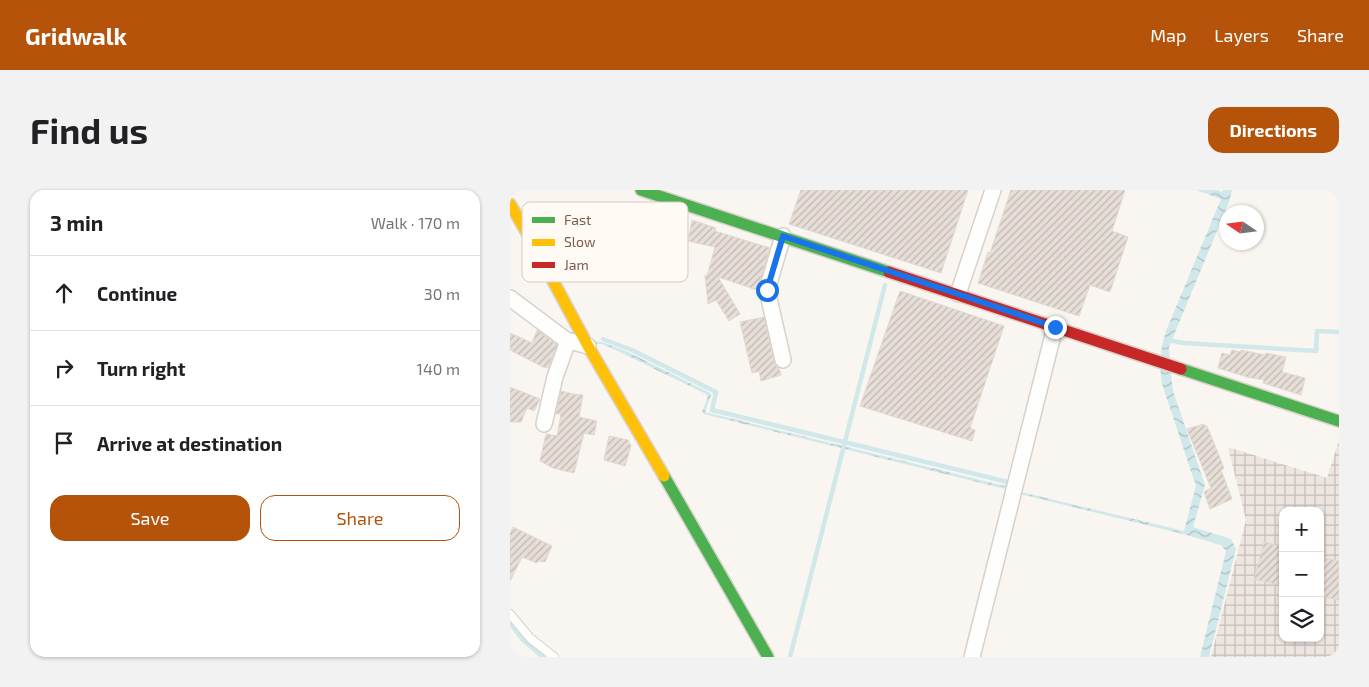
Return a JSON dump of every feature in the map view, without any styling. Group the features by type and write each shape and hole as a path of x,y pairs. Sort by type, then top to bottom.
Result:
{"street":[{"path":"641,190 678,202"},
{"path":"958,294 993,190"},
{"path":"510,204 522,224"},
{"path":"688,205 1339,421"},
{"path":"783,236 767,290 783,360"},
{"path":"554,282 588,346 768,657"},
{"path":"510,298 568,341 588,346"},
{"path":"972,657 1055,327"},
{"path":"544,424 555,377 568,341"}],"lane":[{"path":"510,614 530,638 554,657"}],"shaded area":[{"path":"1339,440 1339,657 1211,657 1246,520 1228,447 1327,478"}],"water":[{"path":"1196,190 1216,190 1222,192 1223,190 1232,190 1228,205 1219,205 1219,226 1169,347 1173,391 1205,485 1193,527 1231,539 1236,549 1209,657 1200,657 1226,551 1221,545 1020,494 1021,492 1184,531 1196,486 1162,384 1161,351 1166,331 1221,199"},
{"path":"595,341 628,352 710,393 705,412 1005,486 1005,489 704,414 702,412 708,396 706,394 602,344 594,344"}],"building":[{"path":"801,190 968,190 941,273 789,224"},
{"path":"1011,190 1125,190 1112,231 1128,237 1110,292 1090,285 1079,316 978,283"},
{"path":"692,220 716,228 715,231 770,248 757,290 718,277 740,314 729,321 716,300 708,304 705,275 707,276 715,247 688,241"},
{"path":"900,291 1004,326 970,428 975,430 972,441 860,406"},
{"path":"764,317 774,362 779,368 781,375 761,381 759,371 752,373 740,322"},
{"path":"537,330 557,345 548,368 510,350 510,333 532,343"},
{"path":"1232,350 1286,357 1282,372 1305,378 1301,395 1263,383 1264,380 1218,368 1222,353 1230,355"},
{"path":"510,387 540,399 534,411 527,408 521,422 510,422"},
{"path":"561,391 583,395 579,417 597,421 594,435 584,433 574,473 553,468 540,461 546,434 557,436 561,414 556,414"},
{"path":"1204,424 1207,426 1224,468 1221,470 1232,499 1210,509 1204,492 1211,488 1187,429"},
{"path":"609,436 628,440 631,446 625,466 604,460"},
{"path":"513,527 552,546 545,562 538,561 537,563 522,557 510,581 510,533"},
{"path":"1264,542 1279,546 1279,585 1254,579"},
{"path":"1324,558 1339,561 1339,600 1324,597"}],"waterway":[{"path":"790,657 885,285"},
{"path":"1168,340 1184,343 1316,351 1317,331 1339,332"},
{"path":"603,339 632,350 716,392 712,410 1008,482 1007,486"},
{"path":"510,623 522,639 543,657"}],"traffic: fast":[{"path":"641,190 677,202"},
{"path":"688,206 889,272"},
{"path":"1181,369 1339,421"},
{"path":"664,476 768,657"}],"traffic: slow":[{"path":"510,204 522,224"},
{"path":"554,282 588,346 664,476"}],"traffic: jam":[{"path":"889,272 1181,369"}],"route":[{"path":"767,290 783,236 1055,327"}]}
